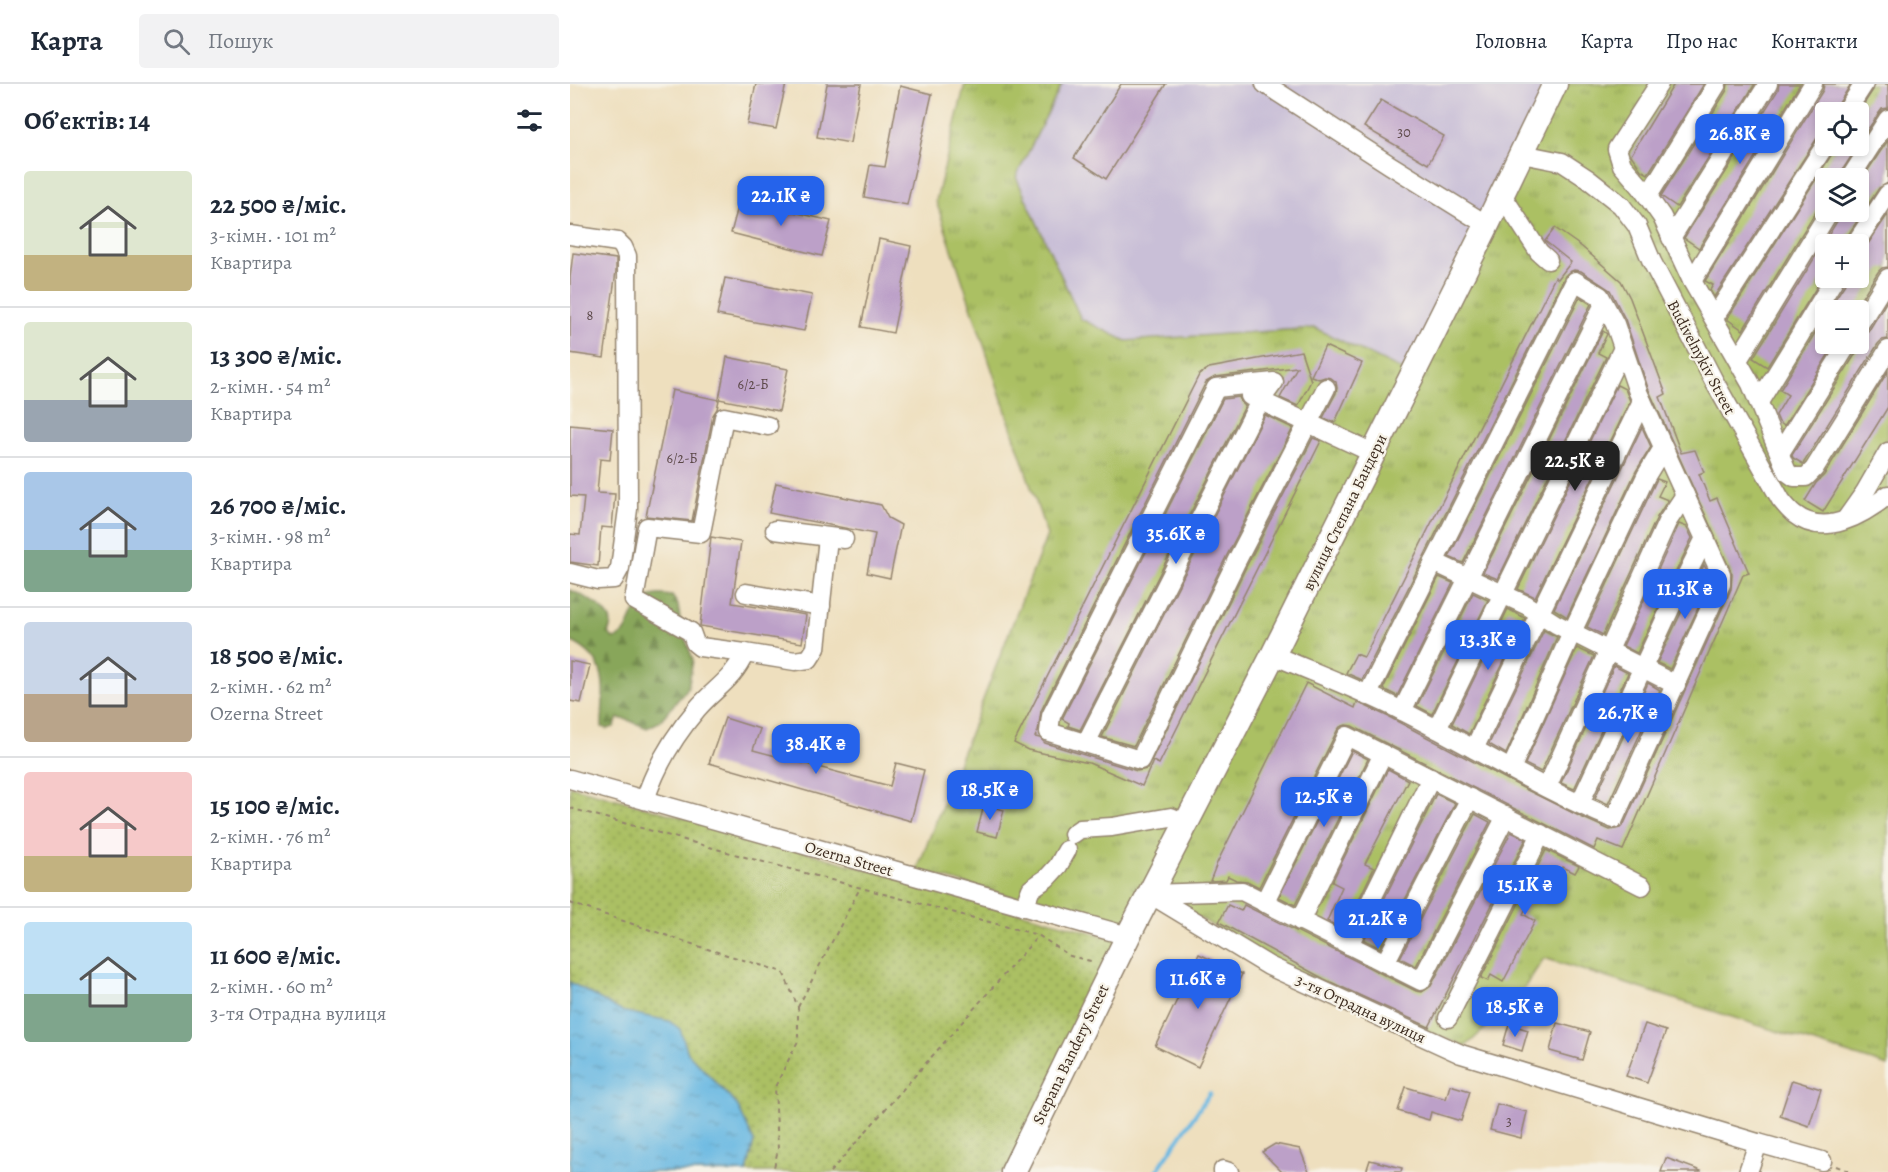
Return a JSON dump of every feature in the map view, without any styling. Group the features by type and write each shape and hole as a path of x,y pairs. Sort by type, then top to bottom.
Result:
{"main road":[{"name":"вулиця Степана Бандери","path":"1128,936 1273,655 1556,84"},
{"name":"Stepana Bandery Street","path":"1012,1172 1128,936"}],"street":[{"path":"1265,84 1487,225"},
{"path":"1659,84 1617,148 1622,165 1662,217 1692,281 1751,384 1787,472 1794,477 1806,477 1814,469 1888,350"},
{"path":"1648,196 1717,84"},
{"path":"1671,238 1768,84"},
{"path":"1692,281 1813,84"},
{"path":"1852,102 1864,84"},
{"path":"1856,168 1888,118"},
{"name":"Budivelnykiv Street","path":"1522,154 1562,162 1621,205 1637,226 1652,262 1714,381 1781,500 1795,514 1810,523 1826,524 1860,515 1876,497"},
{"path":"1714,318 1818,156"},
{"path":"1862,234 1888,194"},
{"path":"1502,195 1539,252 1548,260"},
{"path":"1738,360 1823,222"},
{"path":"570,235 618,242 624,247 627,256 628,509 620,568 614,579 598,580 570,573"},
{"path":"1869,308 1888,278"},
{"path":"1273,655 1367,696 1402,711 1547,788 1614,819 1721,584 1721,574 1642,401 1615,324 1600,296 1575,281 1367,696"},
{"path":"1759,402 1829,288"},
{"path":"1402,711 1604,304"},
{"path":"1437,729 1623,348"},
{"path":"1780,453 1842,354"},
{"path":"1086,743 1260,401 1274,382 1216,388 1051,716 1049,732 1140,760 1236,562 1326,388"},
{"path":"1260,401 1373,453"},
{"path":"1474,750 1642,401"},
{"path":"768,426 724,417 701,533 647,527 634,600 691,632 695,643 700,647 795,661 809,659 816,648 821,606 836,538 775,530"},
{"path":"1511,769 1572,632 1646,476 1663,448"},
{"path":"1876,497 1888,452"},
{"path":"1547,788 1667,522 1685,495"},
{"path":"1580,803 1705,538"},
{"path":"1434,562 1504,594 1676,685"},
{"path":"746,593 821,606"},
{"path":"645,800 662,757 698,707 733,676 745,653"},
{"path":"1264,903 1347,736 1642,886"},
{"path":"1300,921 1383,754"},
{"path":"1349,945 1431,778"},
{"name":"Ozerna Street","path":"570,779 1128,936"},
{"path":"1385,963 1470,798"},
{"path":"1150,894 1242,891 1420,981 1506,816"},
{"path":"1024,907 1031,889 1047,878 1058,866 1070,842 1080,829 1112,827 1171,817 1186,823"},
{"path":"1448,1018 1541,834"},
{"name":"3-тя Отрадна вулиця","path":"1150,894 1269,966 1461,1054 1822,1161"},
{"path":"1748,1172 1758,1143"},
{"path":"1223,1172 1223,1170 1229,1172"}],"path":[{"path":"570,808 1038,936 1070,956 1095,962"},
{"path":"798,1007 860,888"},
{"path":"570,903 783,972 798,1007 798,1041 775,1087 778,1149 773,1172"},
{"path":"830,1172 1038,936"}],"shaded area":[{"path":"1062,84 1551,84 1410,374 1315,328 1126,341 1081,319 1016,177"}],"green space":[{"path":"965,84 1062,84 1016,177 1081,319 1126,341 1315,328 1410,374 1125,929 917,870 1047,535 936,201"},
{"path":"1562,84 1888,84 1888,436 1877,454 1888,459 1888,1066 1544,958 1516,1000 1466,1046 1362,1005 1243,943 1157,893"},
{"path":"570,590 592,601 607,614 611,623 608,633 614,639 626,630 641,602 657,595 672,596 678,605 681,626 693,660 688,688 659,722 647,728 618,718 614,727 607,729 602,727 603,688 599,667 584,649 570,641"},
{"path":"570,786 1119,940 1006,1172 570,1172"}],"water":[{"path":"570,982 621,1011 669,1021 680,1029 688,1053 737,1105 754,1141 747,1172 570,1172"}],"building":[{"path":"756,84 786,84 776,129 747,124"},
{"path":"827,84 861,84 850,143 817,137"},
{"path":"1121,84 1166,84 1106,179 1074,158"},
{"path":"1674,84 1704,84 1648,174 1641,170 1631,155"},
{"path":"1728,84 1755,84 1677,207 1661,196 1727,90"},
{"path":"1779,84 1800,84 1699,248 1684,238 1778,90"},
{"path":"1824,84 1851,84 1840,102 1816,102"},
{"path":"1875,84 1888,84 1888,108 1882,109 1869,128 1869,102 1865,102"},
{"path":"900,86 932,94 907,205 864,197 870,165 885,167"},
{"path":"1381,100 1444,136 1428,164 1364,127"},
{"path":"1815,103 1815,141 1714,297 1710,290 1713,285 1705,281"},
{"path":"1888,140 1888,183 1879,188 1869,203 1869,168"},
{"path":"1831,156 1851,156 1844,168 1823,168"},
{"path":"1815,181 1815,213 1743,330 1727,319"},
{"path":"740,199 831,221 822,256 731,233"},
{"path":"1888,214 1888,267 1878,272 1869,286 1869,242"},
{"path":"1837,222 1857,222 1849,234 1829,234"},
{"path":"1555,228 1582,247 1621,281 1630,298 1666,394 1660,397 1681,453 1695,450 1704,472 1699,474 1710,501 1717,498 1749,573 1743,575 1623,850 1598,840 1594,849 1346,725 1337,731 1259,887 1228,876 1226,880 1210,881 1306,683 1355,708 1357,702 1389,717 1525,789 1610,830 1620,828 1624,824 1731,589 1732,574 1648,388 1625,319 1610,290 1581,271 1574,270 1565,276 1362,680 1346,673 1356,654 1364,657 1555,277 1558,279 1571,262 1545,241"},
{"path":"879,239 911,246 893,333 861,327"},
{"path":"573,253 616,259 604,358 570,353 570,278"},
{"path":"1815,257 1816,288 1767,367 1753,358"},
{"path":"725,278 812,295 804,331 717,315"},
{"path":"1842,288 1868,288 1860,300 1835,300"},
{"path":"1580,297 1591,304 1463,563 1449,557"},
{"path":"1888,299 1888,339 1878,344 1803,464 1792,455 1855,354 1869,354 1869,330"},
{"path":"1603,331 1607,334 1598,353 1606,357 1498,579 1483,573"},
{"path":"1815,333 1815,354 1829,354 1784,426 1776,415 1788,395 1780,390"},
{"path":"1325,346 1362,363 1335,422 1323,418 1336,393 1336,382 1331,378 1319,379 1311,376"},
{"path":"1301,351 1311,381 1298,406 1280,398 1297,367 1215,377 1206,382 1041,711 1035,737 1045,743 1137,771 1147,769 1246,567 1313,438 1321,441 1159,764 1153,761 1142,786 1089,763 1028,750 1014,743 1199,375 1209,368"},
{"path":"727,357 788,369 779,411 719,399"},
{"path":"1888,371 1888,407 1823,512 1805,501 1824,475"},
{"path":"1617,385 1625,389 1630,401 1535,597 1518,589"},
{"path":"672,390 719,400 713,415 692,521 646,516"},
{"path":"1239,397 1245,406 1080,730 1068,726 1069,723 1062,719 1223,399"},
{"path":"1265,415 1293,428 1226,557 1134,746 1102,737"},
{"path":"570,425 613,429 610,460 600,459 597,493 615,494 612,528 601,527 598,566 570,562 570,534 580,535 584,497 570,496"},
{"path":"1642,427 1651,447 1636,471 1567,617 1554,609"},
{"path":"1657,479 1665,482 1658,496 1668,500 1657,517 1603,635 1587,627"},
{"path":"776,483 881,505 888,518 901,525 890,578 867,573 875,534 769,513"},
{"path":"1679,524 1687,527 1692,538 1637,653 1623,646"},
{"path":"711,537 741,542 732,603 806,615 802,643 700,626"},
{"path":"1704,565 1710,576 1710,582 1670,669 1657,663"},
{"path":"1439,577 1453,583 1397,696 1383,689"},
{"path":"1473,593 1488,600 1432,714 1417,706"},
{"path":"1508,609 1525,618 1469,734 1452,724"},
{"path":"1544,630 1557,637 1506,754 1489,744"},
{"path":"1577,648 1594,656 1541,772 1525,764"},
{"path":"570,661 590,665 581,703 570,701"},
{"path":"1614,666 1628,673 1574,789 1561,783"},
{"path":"1648,683 1660,690 1608,804 1595,798"},
{"path":"725,718 760,729 753,750 890,786 896,763 924,770 911,821 709,763"},
{"path":"1352,751 1368,759 1295,905 1279,897"},
{"path":"1388,769 1408,780 1365,864 1374,868 1344,930 1327,921 1342,887 1332,882"},
{"path":"1436,794 1455,803 1380,948 1364,940"},
{"path":"984,805 1004,810 997,837 977,832"},
{"path":"1475,814 1490,822 1416,966 1400,958"},
{"path":"1511,832 1526,839 1429,1027 1324,979 1219,922 1228,905 1241,911 1244,905 1422,992 1431,986"},
{"path":"1546,850 1579,866 1575,873 1563,867 1545,900 1534,894 1523,914 1535,921 1503,982 1491,975 1488,981 1481,978"},
{"path":"1199,954 1242,974 1198,1067 1155,1046"},
{"path":"1557,1023 1590,1032 1582,1060 1550,1051"},
{"path":"1509,1024 1528,1030 1522,1051 1503,1045"},
{"path":"1645,1024 1666,1031 1647,1083 1626,1076"},
{"path":"1792,1080 1821,1089 1809,1126 1780,1116"},
{"path":"1450,1085 1470,1091 1461,1121 1431,1112 1429,1120 1398,1111 1406,1087 1446,1099"},
{"path":"1497,1104 1527,1112 1521,1138 1490,1130"},
{"path":"1275,1144 1300,1149 1309,1172 1282,1172 1262,1152"},
{"path":"1666,1158 1701,1171 1661,1172"},
{"path":"1370,1160 1402,1168 1401,1172 1366,1172"}],"waterway":[{"path":"1156,1172 1210,1093"}]}
